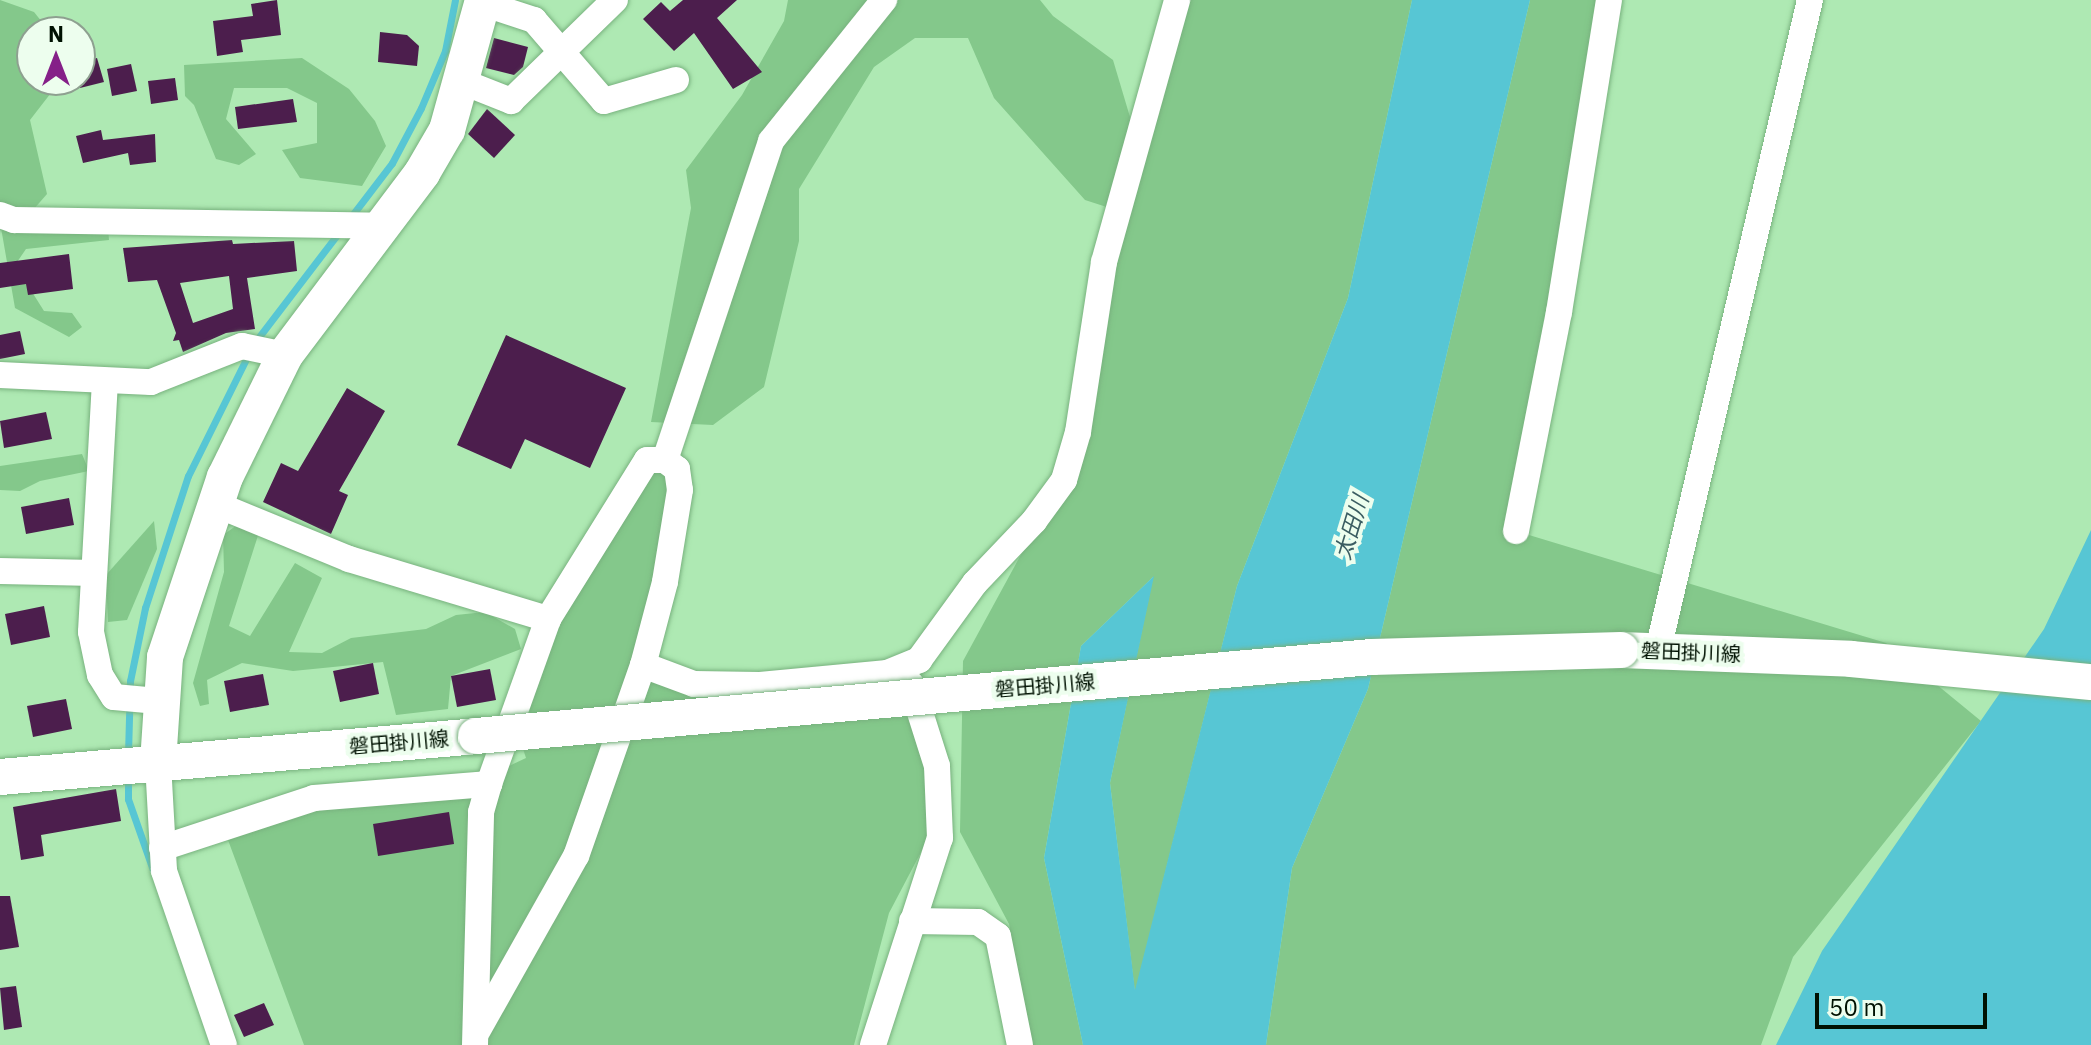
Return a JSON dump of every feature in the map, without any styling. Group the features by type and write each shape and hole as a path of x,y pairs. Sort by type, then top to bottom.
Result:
{"main road":[{"path":"158,763 158,701 165,657 215,504 251,417 285,355 383,226 447,130 463,82 482,1"},
{"name":"磐田掛川線","path":"0,777 1372,657 1671,650 1851,659 2091,682"}],"street":[{"path":"463,82 511,101 615,0"},
{"path":"665,460 771,141 884,0"},
{"path":"643,665 694,684 760,685 887,673 919,660 939,638 975,583 1034,521 1064,480 1078,432 1104,262 1177,0"},
{"path":"1516,531 1559,312 1609,0"},
{"path":"1671,650 1810,0"},
{"path":"482,1 534,20 604,101 676,80"},
{"path":"0,215 14,220 383,226"},
{"path":"0,375 105,381 167,378 242,346 285,355"},
{"path":"105,381 91,632 100,675 114,697 124,702 158,701"},
{"path":"647,460 665,460 677,469 680,490 665,582 643,665 576,856 477,1038 481,812 489,784 548,619 647,460"},
{"path":"215,504 349,559 548,619"},
{"path":"0,571 94,573"},
{"path":"873,1045 940,838 937,766 905,666"},
{"path":"158,763 164,871 224,1045"},
{"path":"162,848 314,798 489,784"},
{"path":"912,921 978,922 998,936 1020,1045"}],"green space":[{"path":"0,0 34,12 37,16 16,16 16,96 49,96 30,120 47,194 33,210 0,211"},
{"path":"788,0 1040,0 1053,16 1113,60 1130,117 1127,183 1119,211 1085,200 994,98 968,38 915,38 874,67 799,189 799,241 764,387 713,425 651,422 691,208 686,170 742,95 784,21"},
{"path":"1168,0 1412,0 1348,298 1237,586 1135,993 1110,783 1153,577 1081,646 1044,858 1083,1045 1031,1045 1009,924 960,832 963,661 1067,470"},
{"path":"1530,0 1599,0 1516,531 1886,643 1981,721 1793,957 1761,1045 1266,1045 1292,868 1368,689"},
{"path":"302,58 349,89 375,121 386,146 362,186 300,178 282,150 317,143 317,103 287,88 234,88 226,119 256,154 239,165 216,159 194,105 185,96 184,65"},
{"path":"0,222 108,228 109,240 26,249 15,265 44,311 72,313 82,327 69,337 15,308"},
{"path":"82,454 89,471 40,481 20,491 0,490 0,466"},
{"path":"647,460 677,469 643,665 922,718 940,816 889,913 854,1045 483,1045 552,894 501,963 479,1045 304,1045 228,840 335,796 466,786 526,758 506,697"},
{"path":"154,521 157,549 127,620 108,622 106,575"},
{"path":"240,523 262,523 229,626 250,636 295,563 322,578 289,652 322,653 351,638 426,629 456,615 485,612 515,629 521,649 451,676 448,709 396,715 383,662 293,671 242,663 207,680 209,704 200,706 193,683 224,572 223,535"}],"water":[{"name":"太田川","path":"1412,0 1530,0 1368,689 1292,868 1266,1045 1083,1045 1044,858 1081,646 1154,576 1110,783 1135,990 1237,586 1348,298"},
{"path":"2091,530 2091,1045 1776,1045 1822,951 2044,629"}],"building":[{"path":"277,0 281,35 241,40 243,52 217,56 213,21 253,16 251,4"},
{"path":"683,0 737,0 717,18 762,72 733,89 694,33 674,51 643,19 661,2 670,11"},
{"path":"380,32 407,35 419,46 417,66 378,62"},
{"path":"494,38 528,47 523,67 514,75 486,68"},
{"path":"96,58 104,82 96,84"},
{"path":"131,64 137,91 112,96 107,69"},
{"path":"175,78 178,100 151,104 148,81"},
{"path":"293,99 297,122 238,129 235,107"},
{"path":"487,109 515,135 494,158 468,134"},
{"path":"101,130 103,140 155,134 156,162 130,165 128,153 83,163 76,136"},
{"path":"232,240 233,244 294,241 297,271 247,278 255,329 226,333 183,352 179,340 173,341 176,333 157,280 128,282 123,248","holes":["229,276 233,309 193,323 180,283"]},
{"path":"69,254 73,289 28,295 26,284 0,288 0,263"},
{"path":"20,331 25,354 0,359 0,335"},
{"path":"506,335 626,388 590,468 525,439 511,469 457,445"},
{"path":"347,388 385,411 339,491 348,495 331,534 263,502 281,463 298,471"},
{"path":"46,412 52,439 4,448 0,421"},
{"path":"69,498 74,525 26,534 21,507"},
{"path":"44,606 50,637 11,645 5,614"},
{"path":"373,663 379,694 340,702 333,671"},
{"path":"490,669 496,700 457,707 451,676"},
{"path":"263,674 269,705 230,712 224,681"},
{"path":"66,699 72,729 33,737 27,706"},
{"path":"116,789 121,821 41,835 44,856 21,860 13,807"},
{"path":"449,812 454,844 378,856 373,824"},
{"path":"0,896 10,896 19,947 0,950"},
{"path":"16,986 22,1027 4,1030 0,988"},
{"path":"264,1003 274,1025 244,1037 234,1015"}],"waterway":[{"path":"350,218 392,163 421,108 445,51 455,0"},
{"path":"255,342 340,231"},
{"path":"128,754 130,681 145,608 188,476 249,353"},
{"path":"128,774 128,799 153,870"}]}
